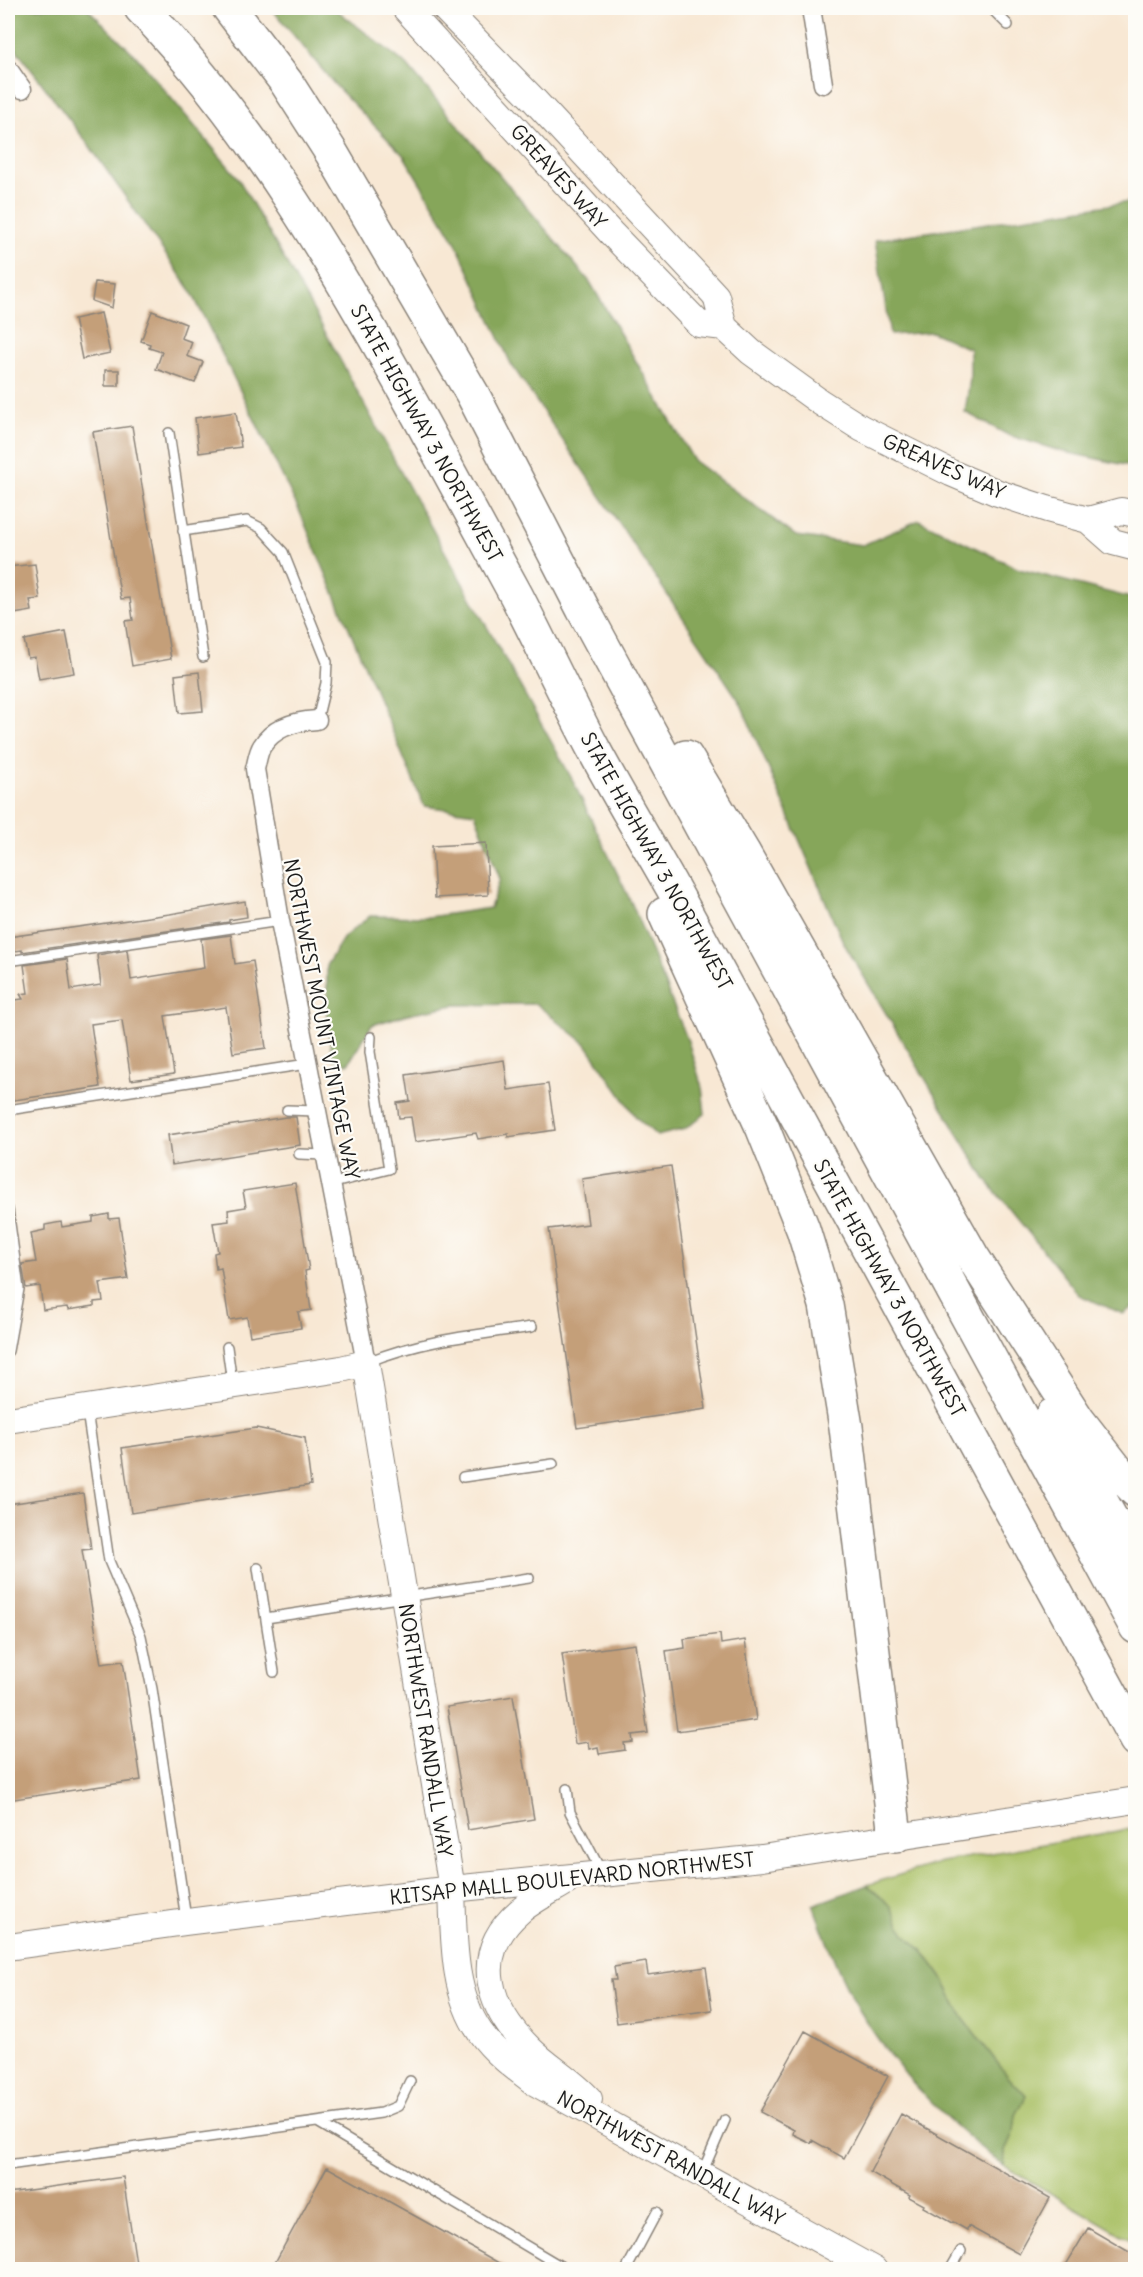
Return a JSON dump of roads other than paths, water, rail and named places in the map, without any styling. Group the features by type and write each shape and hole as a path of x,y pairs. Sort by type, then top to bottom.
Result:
{"highway":[{"name":"STATE HIGHWAY 3 NORTHWEST","path":"141,8 238,122 272,168 318,239 361,312 464,498 594,750 672,887 1136,1740"},
{"path":"229,8 286,82 331,152 473,395 583,609 1136,1627"},
{"path":"505,455 743,852 972,1256 1078,1420 1136,1491"},
{"path":"594,750 676,939 763,1129 803,1229 819,1280 832,1332 846,1427 895,1836"},
{"path":"972,1256 1050,1409 1136,1563"}],"main road":[{"name":"GREAVES WAY","path":"405,8 611,233 699,324 724,327 785,378 861,428 951,473 998,493 1088,520 1113,542 1136,548"},
{"name":"GREAVES WAY","path":"444,8 534,100 716,296 724,327"},
{"path":"1088,520 1121,511 1136,514"},
{"path":"8,1420 366,1363"},
{"name":"NORTHWEST RANDALL WAY","path":"366,1363 452,1889 455,1944 461,1989 469,2014 480,2033 502,2058 534,2082 874,2270"},
{"name":"KITSAP MALL BOULEVARD NORTHWEST","path":"8,1947 452,1889 762,1858 1127,1802"},
{"path":"572,1878 521,1910 507,1923 496,1939 490,1957 488,1977 503,2018 515,2034 585,2095 609,2122"}],"street":[{"path":"811,8 823,84"},
{"path":"8,69 22,89"},
{"name":"NORTHWEST MOUNT VINTAGE WAY","path":"318,720 303,721 277,730 261,747 255,769 280,921 366,1363"}],"lane":[{"path":"991,8 1008,25"},
{"path":"169,433 203,657"},
{"path":"183,531 247,521 261,528 283,552 327,662 327,683 318,720"},
{"path":"8,961 280,921"},
{"path":"330,1184 389,1169 370,1052 371,1037"},
{"path":"8,1110 308,1064"},
{"path":"287,1110 316,1111"},
{"path":"298,1154 325,1155"},
{"path":"8,1209 19,1289 8,1351"},
{"path":"366,1363 400,1349 532,1327"},
{"path":"227,1347 232,1385"},
{"path":"87,1408 109,1562 141,1636 152,1689 186,1922"},
{"path":"463,1477 553,1464"},
{"path":"258,1568 274,1672"},
{"path":"266,1618 529,1578"},
{"path":"567,1789 570,1812 603,1875"},
{"path":"8,2165 381,2113 398,2106 410,2081"},
{"path":"701,2174 725,2120"},
{"path":"319,2122 567,2270"},
{"path":"626,2270 657,2212"},
{"path":"950,2270 960,2251"}]}
